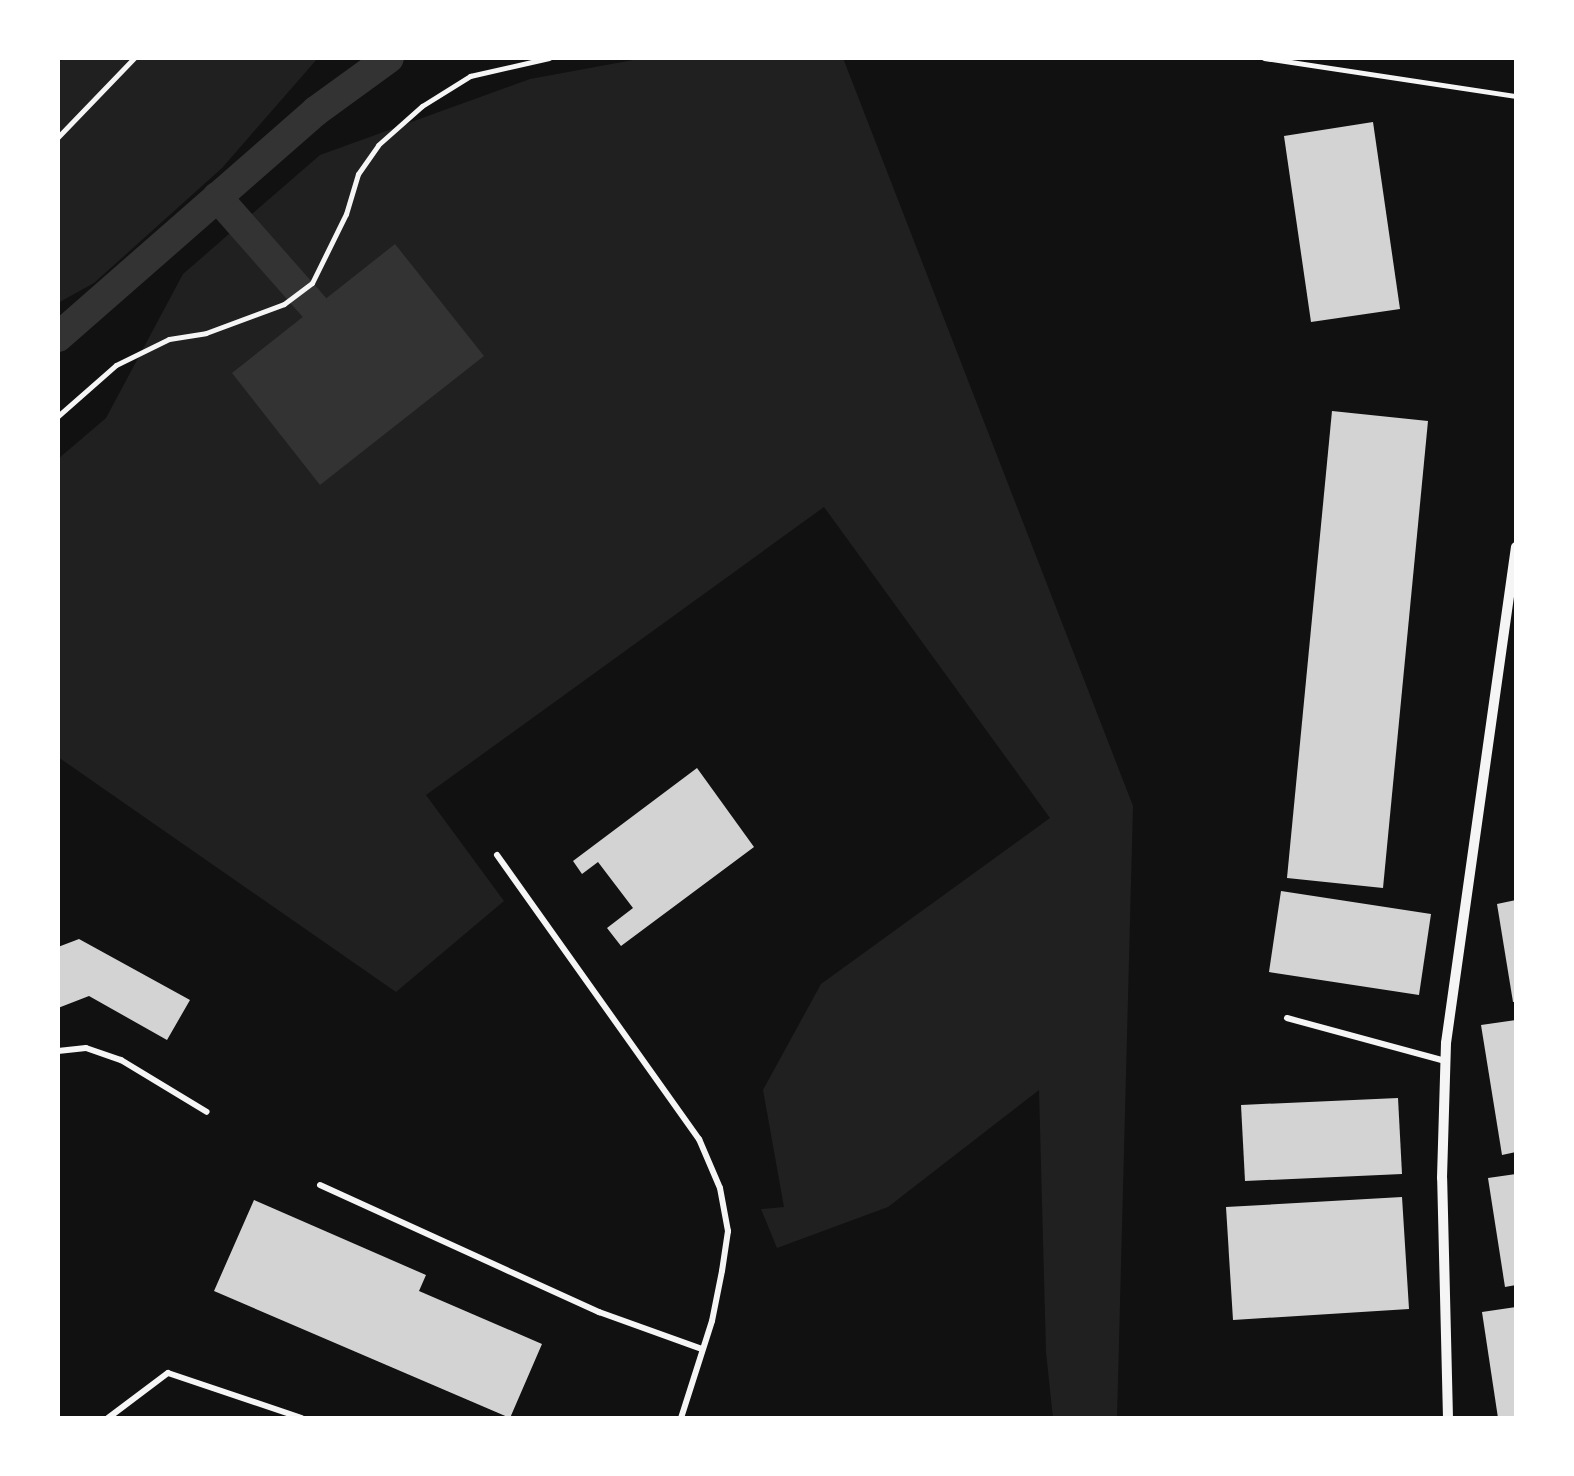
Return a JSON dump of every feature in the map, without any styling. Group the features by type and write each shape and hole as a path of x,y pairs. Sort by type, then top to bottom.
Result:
{"street":[{"path":"1448,1418 1442,1178 1445,1060 1453,970 1501,680 1516,547"}],"lane":[{"path":"497,855 699,1139 720,1188 728,1231 712,1321 681,1418"},
{"path":"1287,1018 1445,1060"},
{"path":"58,1051 86,1048 121,1060 207,1112"},
{"path":"320,1185 599,1312 702,1348"},
{"path":"108,1418 168,1373 302,1418"},
{"path":"1440,1418 1448,1418"}],"path":[{"path":"58,136 134,58"},
{"path":"58,416 116,365 169,339 206,333 284,304 312,282 346,214 358,174 378,145 422,106 470,76 549,58"},
{"path":"1264,58 1516,96"}],"shaded area":[{"path":"64,58 318,58 222,168 94,283 58,303 58,63"},
{"path":"644,58 843,58 1133,806 1117,1418 1053,1418 1046,1352 1039,1090 888,1207 777,1248 761,1209 784,1207 763,1090 821,984 1050,818 824,507 426,795 504,901 396,992 58,757 58,459 106,418 183,274 320,155 530,79"},
{"path":"395,244 484,356 320,485 232,373"}],"building":[{"path":"1373,122 1400,309 1311,322 1284,136"},
{"path":"1332,411 1428,421 1383,888 1287,878"},
{"path":"697,768 754,847 621,946 607,928 633,908 598,862 582,874 573,861"},
{"path":"1281,891 1431,914 1419,995 1269,972"},
{"path":"1516,900 1516,1002 1513,1002 1497,904"},
{"path":"79,939 190,1000 167,1040 89,996 58,1008 58,947"},
{"path":"1516,1020 1516,1152 1502,1155 1481,1025"},
{"path":"1398,1098 1402,1174 1245,1181 1241,1105"},
{"path":"1516,1174 1516,1285 1505,1287 1488,1178"},
{"path":"1402,1197 1409,1309 1233,1320 1226,1207"},
{"path":"254,1200 426,1275 419,1291 542,1344 510,1418 214,1291"},
{"path":"1516,1307 1516,1418 1498,1418 1482,1312"}],"waterway":[{"path":"58,337 316,111 389,58"},
{"path":"217,197 315,308"}]}
